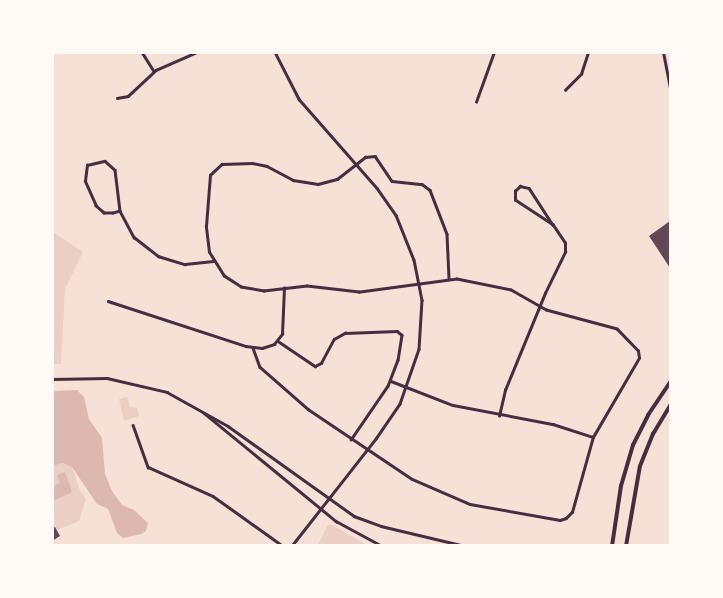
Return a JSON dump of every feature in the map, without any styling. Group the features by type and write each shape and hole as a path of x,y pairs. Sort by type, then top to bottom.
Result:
{"main road":[{"path":"612,546 621,486 633,445 648,415 670,382"},
{"path":"626,546 640,466 653,434 670,406"}],"street":[{"path":"142,52 154,71"},
{"path":"117,98 128,96 154,71 197,52"},
{"path":"276,52 299,99 357,166 396,215 409,243 420,282 421,333 407,388 367,451 292,546"},
{"path":"476,102 494,52"},
{"path":"565,90 581,74 588,52"},
{"path":"662,52 670,89"},
{"path":"253,348 257,360 265,372 318,417 412,480 455,499 494,510 562,520 572,512 593,437 639,358 638,351 610,325 540,306 511,290 449,278 359,292 315,287 258,291 241,287 224,276 213,260 207,239 206,212 210,174 217,166 258,164 293,180 318,184 338,179 366,158 375,156 395,183 422,184 428,188 446,226 449,278"},
{"path":"120,211 108,214 96,206 85,182 87,165 105,161 114,166 120,211 134,237 158,256 185,264 213,260"},
{"path":"500,416 505,390 566,248 553,225 529,188 524,185 517,188 515,200 553,225"},
{"path":"108,301 253,348 268,346 278,341 284,329 284,288"},
{"path":"278,341 315,366 321,363 339,335 397,331 403,339 391,381 379,404 351,440"},
{"path":"52,379 89,377 133,382 167,392 201,410 328,500 367,522 465,546"},
{"path":"391,381 453,405 500,416 553,424 593,437"},
{"path":"201,410 321,509 382,546"},
{"path":"134,425 148,467 213,496 283,546"}],"shaded area":[{"path":"53,232 83,252 65,289 61,364 53,364"},
{"path":"77,390 84,397 89,419 102,438 105,474 112,491 122,505 134,510 148,523 146,531 141,534 123,538 117,533 108,509 97,504 72,467 62,463 53,466 53,391"},
{"path":"127,397 130,407 137,408 139,416 124,421 119,399"},
{"path":"62,463 72,467 80,491 86,499 79,521 57,530 53,529 53,466"},
{"path":"65,472 72,492 53,501 53,486 60,483 57,475"},
{"path":"328,525 332,525 367,545 318,545"}],"building":[{"path":"670,221 670,268 649,236"},
{"path":"55,527 60,536 52,541 52,529"}]}
